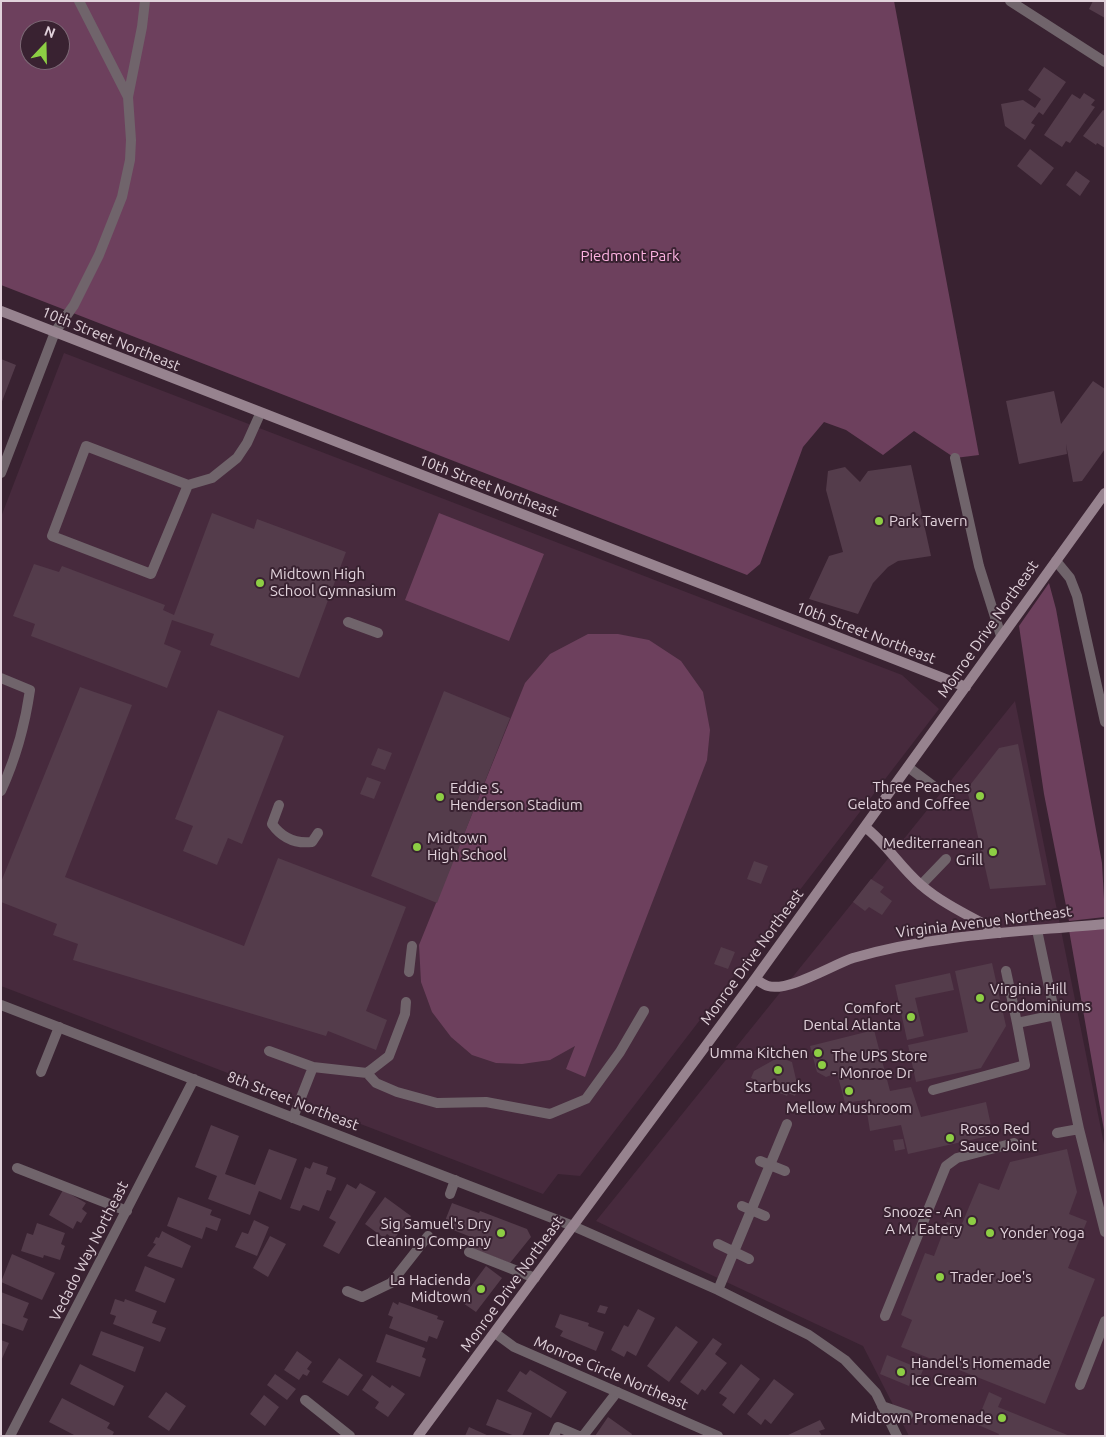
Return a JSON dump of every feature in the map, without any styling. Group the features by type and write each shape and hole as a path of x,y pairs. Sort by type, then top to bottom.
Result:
{"main road":[{"name":"10th Street Northeast","path":"1,312 966,687"},
{"name":"Monroe Drive Northeast","path":"418,1436 755,979 1105,493"},
{"path":"865,826 878,837 898,863 937,898 1000,933"},
{"name":"Virginia Avenue Northeast","path":"755,979 768,986 781,987 851,959 902,945 1000,933 1105,924"}],"street":[{"path":"79,1 128,97"},
{"path":"1,473 55,332 74,305 100,255 122,197 130,160 131,140 128,97 142,27 145,1"},
{"path":"1010,1 1105,62"},
{"path":"188,485 151,574 52,536 86,446 188,485 212,478 237,458 247,443 260,414"},
{"path":"955,458 979,566 1001,636"},
{"path":"1056,561 1070,578 1077,596 1105,722"},
{"path":"348,622 378,633"},
{"path":"1,678 30,690 26,722 12,766 1,791"},
{"path":"908,767 936,788"},
{"path":"279,805 272,824 279,835 300,843 312,842 318,833"},
{"path":"921,885 946,859"},
{"path":"1037,930 1079,1129 1105,1232"},
{"path":"409,972 409,954 412,946"},
{"path":"933,1090 1026,1065 1006,971"},
{"path":"368,1073 389,1056 405,1014 406,1002"},
{"name":"8th Street Northeast","path":"1,1005 573,1226 718,1290 809,1335 845,1360 876,1393 897,1436"},
{"path":"269,1051 313,1067 368,1073 376,1083 397,1092 437,1103 486,1102 550,1114 586,1100 620,1052 644,1012"},
{"path":"1017,1023 1055,1015"},
{"path":"41,1072 59,1027"},
{"path":"293,1118 313,1067"},
{"name":"Vedado Way Northeast","path":"10,1436 194,1079"},
{"path":"718,1290 735,1252 746,1208 765,1162 787,1124"},
{"path":"1057,1134 1079,1129"},
{"path":"885,1316 946,1166 956,1158 1014,1143"},
{"path":"765,1162 785,1171"},
{"path":"18,1168 127,1211"},
{"path":"450,1194 455,1180"},
{"path":"746,1208 765,1216"},
{"path":"348,1292 362,1296 391,1283 428,1236"},
{"path":"718,1244 749,1259"},
{"path":"469,1252 535,1278"},
{"path":"1080,1385 1105,1321"},
{"name":"Monroe Circle Northeast","path":"495,1333 514,1347 718,1436"},
{"path":"583,1436 617,1392"},
{"path":"304,1400 350,1436"},
{"path":"882,1406 908,1415"},
{"path":"554,1436 558,1427 578,1436"}],"shaded area":[{"name":"Midtown High School","path":"64,353 902,675 939,709 580,1176 558,1174 543,1194 1,986 1,517"},
{"path":"1015,701 1105,1149 1105,1436 909,1436 863,1346 596,1221"}],"green space":[{"name":"Piedmont Park","path":"1,1 894,1 979,455 955,458 914,431 883,455 846,430 824,422 803,447 760,564 747,575 1,285"},
{"path":"439,513 544,554 509,641 405,600"},
{"path":"1049,583 1056,609 1102,863 1105,917 1069,921 1044,794 1019,626"},
{"path":"588,634 618,634 649,640 681,661 703,692 710,730 707,760 585,1077 566,1069 575,1046 550,1060 522,1064 496,1063 472,1055 451,1037 432,1012 421,982 419,945 525,683 550,654"},
{"path":"1105,927 1105,1136 1069,930"}],"building":[{"path":"1093,1 1105,1 1105,18 1089,9"},
{"path":"1044,67 1066,82 1043,115 1039,112 1031,123 1035,125 1025,140 1005,126 1001,104 1023,100 1035,108 1041,99 1028,90"},
{"path":"1084,93 1095,100 1091,105 1095,107 1070,143 1066,141 1062,147 1044,135 1072,94 1080,99"},
{"path":"1103,110 1105,111 1105,148 1097,143 1096,145 1083,136"},
{"path":"1030,149 1054,168 1041,185 1017,166"},
{"path":"1076,171 1090,181 1080,196 1066,185"},
{"path":"1,359 16,365 1,404"},
{"path":"1093,381 1105,389 1105,449 1082,481 1073,482 1066,444 1067,454 1019,464 1006,401 1054,391 1061,424"},
{"name":"Park Tavern","path":"911,465 931,556 898,561 888,567 873,583 858,614 809,599 829,556 843,552 826,490 828,471 845,467 860,482 868,471"},
{"name":"Midtown High School Gymnasium","path":"212,513 254,529 257,519 346,552 299,678 210,645 214,634 172,620 164,644 181,651 167,688 31,636 35,624 13,616 34,564 59,572 62,566 165,605 163,610 174,615"},
{"path":"80,687 132,705 65,877 244,946 278,858 406,907 366,1011 387,1020 376,1050 328,1031 326,1036 73,960 78,944 53,935 57,924 1,902 1,882"},
{"name":"Eddie S. Henderson Stadium","path":"444,691 510,718 437,903 371,876"},
{"path":"218,710 284,736 242,844 228,838 217,865 183,851 193,826 175,819"},
{"path":"1018,744 1046,885 990,889 967,789 999,748"},
{"path":"378,748 392,753 385,770 371,765"},
{"path":"367,777 381,782 374,799 360,794"},
{"path":"754,861 768,866 761,884 747,879"},
{"path":"871,879 884,887 880,892 892,901 882,915 869,907 865,911 853,902"},
{"path":"721,947 735,952 728,969 714,964"},
{"name":"Virginia Hill Condominiums","path":"992,963 1006,1026 981,1068 916,1082 908,1045 968,1032 955,971"},
{"name":"Comfort Dental Atlanta","path":"950,973 954,990 915,998 924,1036 907,1040 895,985"},
{"path":"874,1030 890,1091 911,1087 921,1117 986,1102 993,1135 908,1154 901,1125 870,1131 865,1100 845,1103 837,1073 826,1077 817,1072 810,1046"},
{"path":"779,1057 792,1062 798,1088 795,1096 788,1093 787,1096 757,1084 758,1081 751,1078 754,1071"},
{"path":"211,1125 239,1136 225,1174 255,1185 269,1149 297,1159 281,1200 259,1191 250,1215 208,1199 217,1176 195,1167"},
{"path":"903,1139 905,1149 895,1151 893,1140"},
{"name":"Midtown Promenade","path":"1067,1149 1077,1192 1069,1214 1087,1221 1068,1268 1095,1279 1045,1404 901,1347 912,1320 901,1315 925,1253 934,1256 947,1222 961,1226 979,1183 999,1190 1010,1162"},
{"path":"313,1162 328,1167 326,1174 336,1178 331,1191 327,1190 319,1211 303,1205 300,1211 290,1208 305,1167 310,1169"},
{"path":"360,1183 376,1192 339,1254 323,1246 336,1222 329,1218 347,1184 356,1189"},
{"path":"63,1190 86,1203 82,1209 87,1213 81,1223 77,1221 73,1229 49,1215"},
{"path":"178,1197 212,1210 210,1215 221,1219 217,1231 206,1227 202,1239 167,1226"},
{"path":"385,1197 411,1216 394,1239 387,1234 384,1238 365,1224"},
{"name":"Sig Samuel's Dry Cleaning Company","path":"452,1203 479,1213 480,1211 527,1229 531,1237 510,1263 468,1247 471,1237 443,1226"},
{"path":"254,1220 269,1227 257,1256 235,1247 242,1232 248,1234"},
{"path":"37,1223 65,1233 61,1244 65,1246 60,1260 44,1255 43,1258 21,1251 27,1233 33,1235"},
{"path":"162,1231 191,1246 182,1268 147,1256 156,1244 153,1243 156,1237 159,1238"},
{"path":"270,1236 286,1244 268,1277 253,1268"},
{"path":"12,1254 55,1273 42,1300 1,1282"},
{"path":"145,1266 175,1279 165,1303 135,1291"},
{"name":"La Hacienda Midtown","path":"486,1266 502,1278 476,1312 460,1301"},
{"path":"1,1292 29,1303 23,1317 28,1319 23,1331 1,1323"},
{"path":"115,1299 124,1302 125,1299 157,1311 152,1323 166,1328 160,1342 113,1324 116,1316 110,1314"},
{"path":"393,1302 398,1305 399,1302 438,1316 437,1319 444,1321 437,1339 429,1336 427,1342 389,1328 393,1317 388,1315"},
{"path":"600,1305 608,1307 605,1314 597,1312"},
{"path":"638,1309 655,1318 636,1356 627,1351 624,1357 611,1350 624,1325 628,1327"},
{"path":"560,1314 589,1323 588,1326 604,1332 596,1351 560,1336 563,1331 555,1327"},
{"path":"676,1326 698,1342 669,1382 647,1366"},
{"path":"101,1331 144,1347 135,1372 92,1355"},
{"path":"386,1334 425,1348 422,1357 426,1359 420,1377 376,1362"},
{"path":"713,1338 722,1344 715,1354 727,1363 705,1391 702,1389 698,1395 680,1382"},
{"path":"1,1340 9,1343 1,1361"},
{"path":"297,1351 312,1362 307,1369 310,1371 307,1376 303,1374 299,1380 284,1370"},
{"name":"Handel's Homemade Ice Cream","path":"887,1355 923,1370 918,1382 911,1379 909,1386 880,1374"},
{"path":"339,1358 363,1375 348,1396 322,1382"},
{"path":"80,1364 124,1386 114,1406 70,1384"},
{"path":"741,1364 760,1379 734,1414 722,1405 727,1398 719,1393"},
{"path":"530,1370 567,1392 551,1418 507,1391 520,1371 526,1375"},
{"path":"275,1374 296,1389 287,1400 267,1385"},
{"path":"372,1375 390,1388 392,1385 405,1394 388,1417 375,1408 379,1402 362,1390"},
{"path":"774,1379 794,1394 771,1424 765,1419 761,1425 747,1414"},
{"path":"166,1392 186,1406 169,1431 148,1417"},
{"name":"Midtown Promenade","path":"989,1392 1002,1398 998,1407 1070,1436 998,1436 999,1434 976,1424"},
{"path":"264,1395 279,1407 265,1426 250,1414"},
{"path":"62,1398 110,1423 107,1428 114,1432 112,1436 76,1436 49,1422"},
{"path":"497,1399 532,1413 522,1436 515,1436 486,1425"},
{"path":"608,1417 632,1434 631,1436 595,1436"},
{"path":"820,1420 825,1429 819,1431 822,1436 786,1436"},
{"path":"469,1427 489,1436 465,1436"}],"place":[{"name":"Park Tavern","path":"879,521"},
{"name":"Midtown High School Gymnasium","path":"260,583"},
{"name":"Three Peaches Gelato and Coffee","path":"980,796"},
{"name":"Eddie S. Henderson Stadium","path":"440,797"},
{"name":"Midtown High School","path":"417,847"},
{"name":"Mediterranean Grill","path":"993,852"},
{"name":"Virginia Hill Condominiums","path":"980,998"},
{"name":"Comfort Dental Atlanta","path":"911,1017"},
{"name":"Umma Kitchen","path":"818,1053"},
{"name":"The UPS Store - Monroe Dr","path":"822,1065"},
{"name":"Starbucks","path":"778,1070"},
{"name":"Mellow Mushroom","path":"849,1091"},
{"name":"Rosso Red Sauce Joint","path":"950,1138"},
{"name":"Snooze - An A M. Eatery","path":"972,1221"},
{"name":"Sig Samuel's Dry Cleaning Company","path":"501,1233"},
{"name":"Yonder Yoga","path":"990,1233"},
{"name":"Trader Joe's","path":"940,1277"},
{"name":"La Hacienda Midtown","path":"481,1289"},
{"name":"Handel's Homemade Ice Cream","path":"901,1372"},
{"name":"Midtown Promenade","path":"1002,1418"}]}
